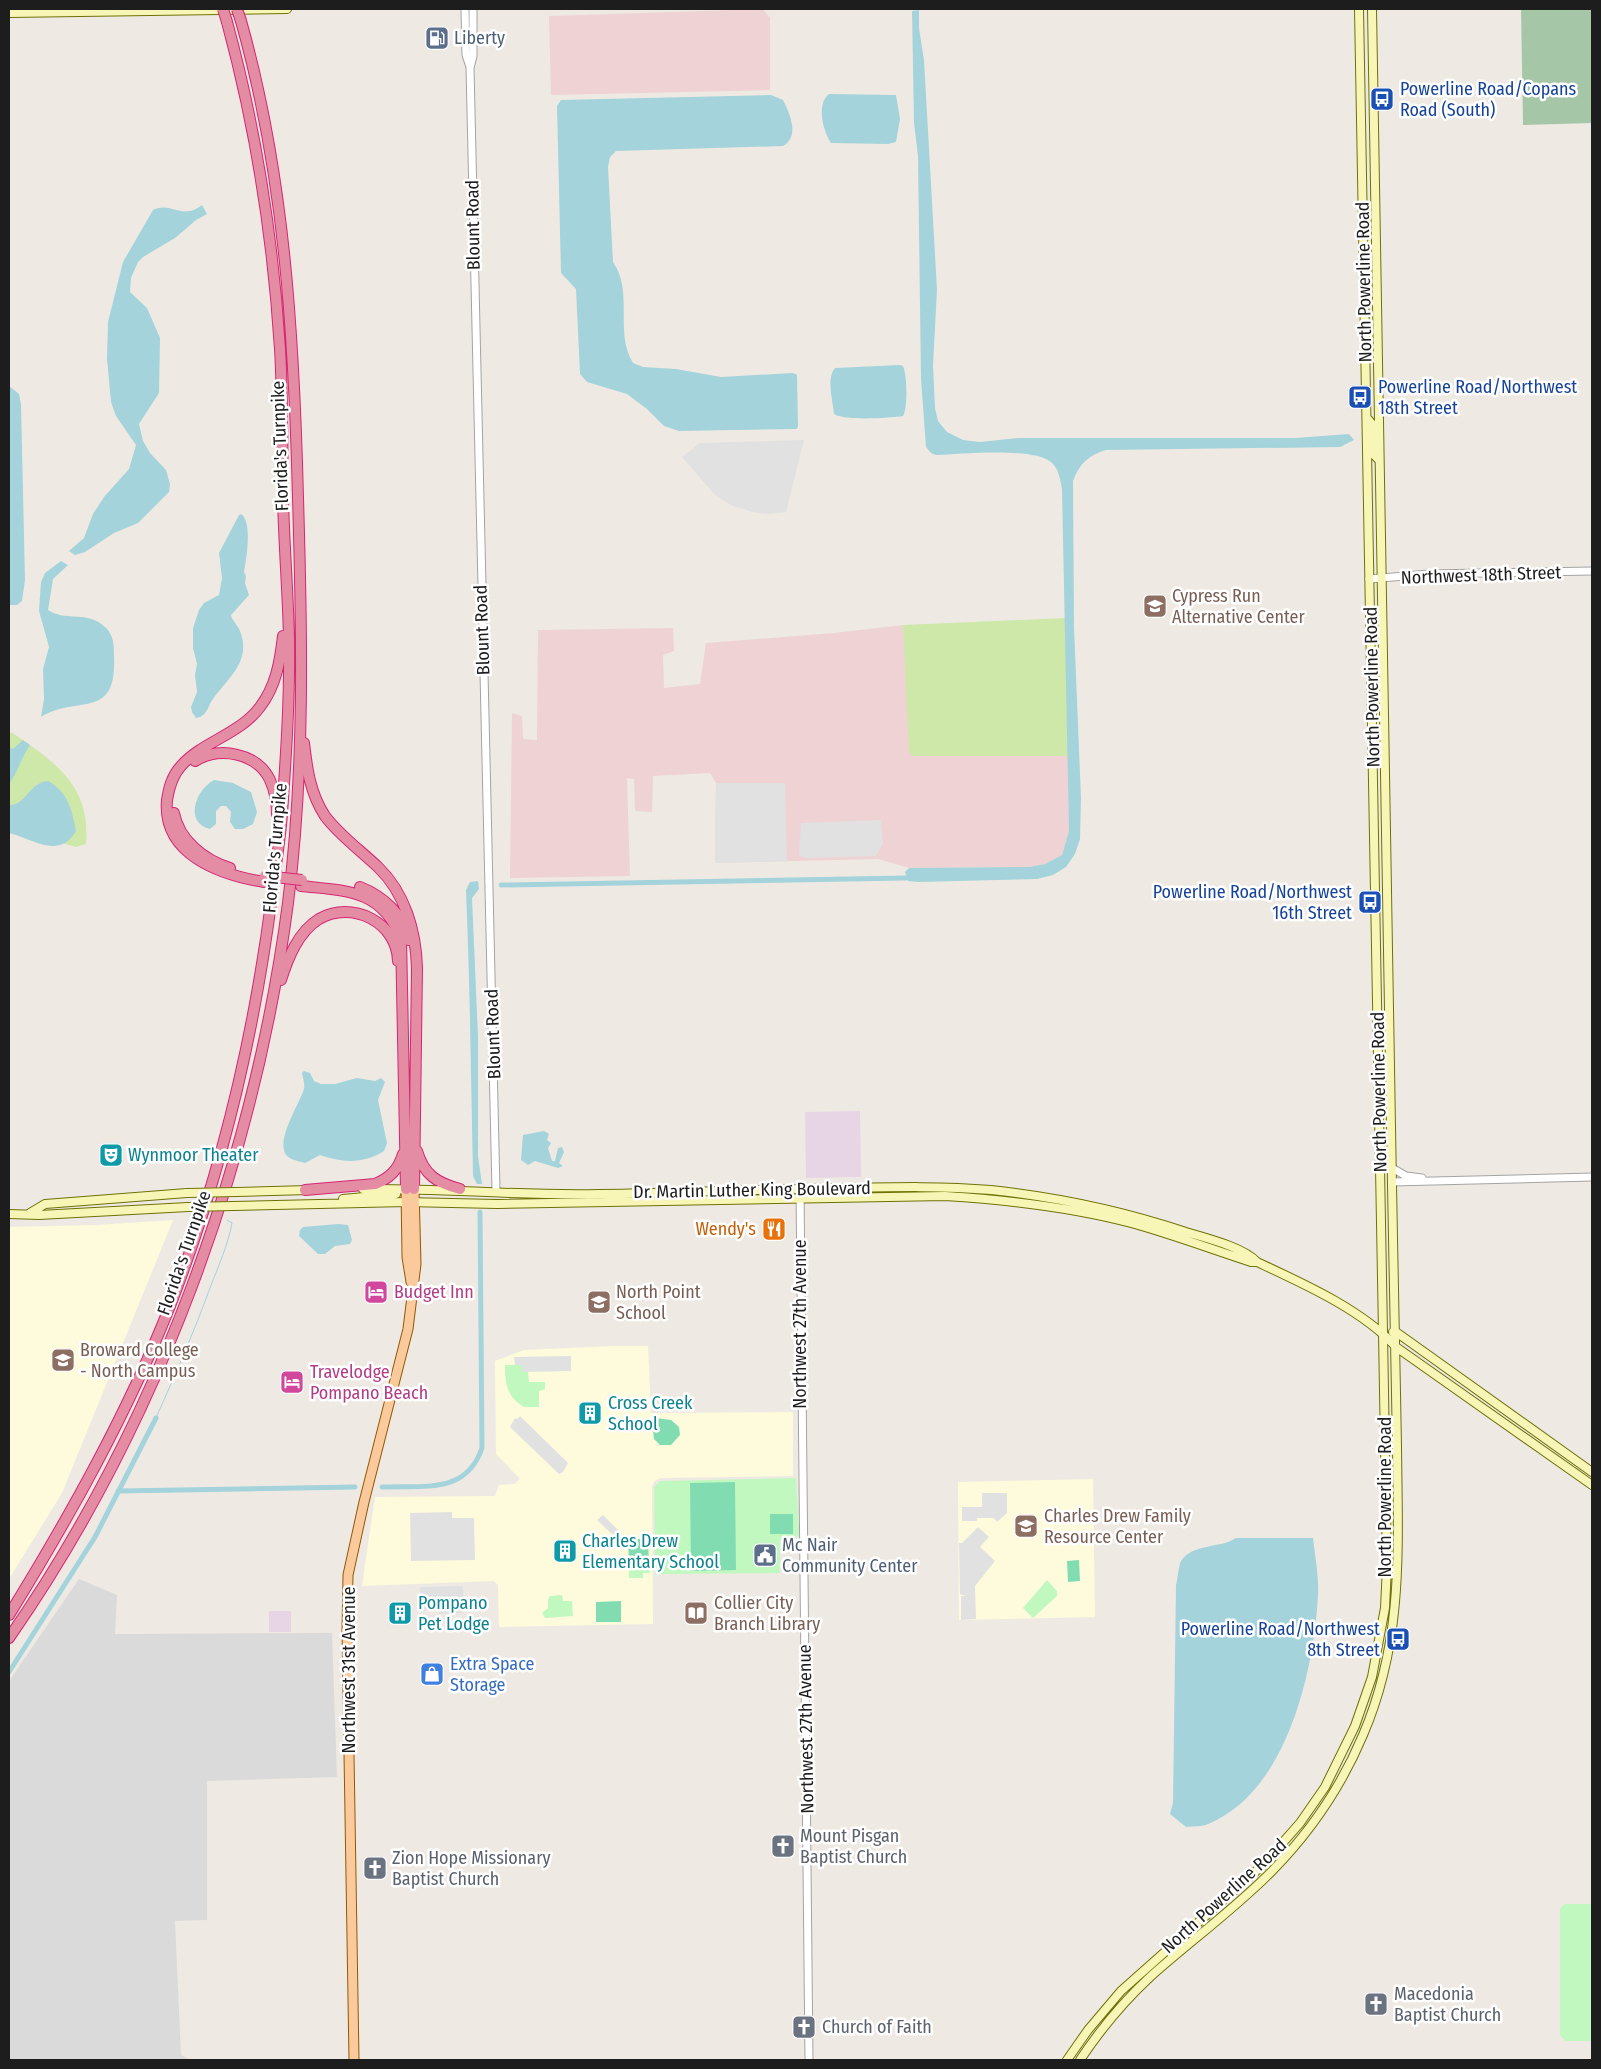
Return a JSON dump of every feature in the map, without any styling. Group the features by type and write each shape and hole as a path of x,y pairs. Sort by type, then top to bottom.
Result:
{"highway":[{"name":"Florida's Turnpike","path":"9,1615 54,1542 95,1469 134,1389 170,1305 197,1226 231,1110 246,1050 264,960 282,818 287,727 289,637 286,607 280,353 273,259 258,157 243,82 223,9"},
{"name":"Florida's Turnpike","path":"9,1638 67,1547 106,1475 147,1394 183,1308 211,1230 253,1091 272,1005 288,900 294,834 301,707 294,349 286,256 272,155 259,89 237,9"},
{"path":"286,607 278,671 270,692 259,709 246,722 193,755 181,766 170,783 167,805 171,829 185,849 198,860 229,874 302,883 362,894 376,902 396,925 403,948 404,1056 410,1143 410,1189"},
{"path":"301,707 307,771 317,801 335,827 390,881 400,898 412,926 417,955 416,1066 410,1143 400,1163 386,1180 375,1184 305,1190"},
{"path":"265,879 227,868 213,861 202,854 184,837 174,817 173,793 181,776 189,766 208,754 223,752 252,760 264,770 275,793 278,849"},
{"path":"302,883 348,884 373,893 385,900 402,923 410,945 412,1042 416,1066"},
{"path":"272,1005 292,949 306,930 318,920 332,914 349,912 366,916 380,924 390,937 397,952 400,1037 404,1056"},
{"path":"410,1143 426,1172 443,1185 460,1189"}],"main road":[{"path":"9,13 63,10 287,9"},
{"name":"North Powerline Road","path":"1069,2060 1072,2052 1095,2020 1131,1980 1264,1864 1287,1839 1315,1800 1324,1787 1355,1726 1372,1677 1385,1608 1386,1497 1381,1185 1359,9"},
{"name":"North Powerline Road","path":"1080,2060 1119,2008 1146,1981 1270,1873 1317,1817 1353,1759 1378,1694 1396,1608 1398,1523 1396,1332 1380,578 1372,9"},
{"path":"1361,131 1368,135 1374,145"},
{"path":"1366,418 1373,425 1373,454 1379,460"},
{"path":"1372,712 1383,728"},
{"path":"1373,727 1378,731 1384,743"},
{"path":"1380,1154 1386,1173 1392,1182"},
{"path":"1381,1185 1385,1187 1392,1202"},
{"name":"Dr. Martin Luther King Boulevard","path":"30,1213 45,1204 187,1194 410,1189 597,1194 800,1188 913,1187 982,1190 1093,1206 1201,1236 1251,1256 1257,1262 1323,1295 1383,1333 1396,1347 1592,1486"},
{"path":"320,1204 330,1200 401,1193 410,1189"},
{"name":"Northwest 31st Avenue","path":"354,2060 346,1631 348,1575 364,1502 408,1328 416,1264 410,1189"},
{"path":"645,1201 675,1192"},
{"path":"613,1202 617,1198 645,1196 647,1193"},
{"name":"Dr. Martin Luther King Boulevard","path":"30,1213 39,1215 188,1207 411,1202 613,1202 800,1197 945,1196 1048,1206 1132,1223 1251,1262 1257,1262"},
{"path":"1048,1206 1055,1203 1081,1207 1093,1206"},
{"path":"9,1214 30,1213"},
{"path":"1383,1333 1396,1332 1592,1472"},
{"path":"1386,1497 1398,1523"},
{"path":"1375,1663 1377,1675 1382,1682"},
{"path":"1372,1677 1378,1694"},
{"path":"1324,1787 1326,1804"},
{"path":"1315,1800 1318,1808 1317,1817"},
{"path":"1206,1930 1211,1910"},
{"path":"1176,1955 1182,1936"},
{"path":"1092,2043 1095,2020"}],"street":[{"name":"Blount Road","path":"464,9 466,56 470,68 496,1191"},
{"name":"Blount Road","path":"470,68 474,56 473,9"},
{"name":"Northwest 18th Street","path":"1369,579 1429,574 1592,571"},
{"path":"1392,1168 1406,1176 1432,1181"},
{"path":"1392,1182 1592,1177"},
{"name":"Northwest 27th Avenue","path":"800,1188 809,2060"}],"shaded area":[{"path":"763,9 770,18 770,90 551,95 549,16"},
{"path":"804,440 786,512 767,514 752,512 731,505 715,495 682,457 700,443"},
{"path":"903,625 912,756 1068,756 1069,831 1062,855 1045,864 1029,867 909,868 878,859 715,863 716,783 710,773 653,776 652,812 635,811 634,779 627,778 630,876 510,878 512,713 522,716 523,739 537,740 538,630 673,628 674,651 663,655 664,688 700,684 706,643 834,633"},
{"path":"716,783 785,783 787,861 715,863"},
{"path":"881,820 883,844 876,856 805,858 799,855 801,823"},
{"path":"860,1111 861,1177 806,1178 805,1112"},
{"name":"Broward College - North Campus","path":"173,1220 62,1493 9,1579 9,1227 97,1225"},
{"path":"648,1346 651,1413 793,1412 793,1476 660,1478 655,1481 652,1486 653,1624 499,1627 498,1585 494,1581 362,1586 375,1497 495,1496 499,1485 514,1484 520,1479 496,1454 495,1361 524,1350"},
{"path":"571,1356 571,1371 522,1372 522,1365 515,1365 514,1357"},
{"path":"520,1416 568,1463 563,1472 559,1474 510,1427 515,1418 517,1419"},
{"name":"Charles Drew Family Resource Center","path":"1093,1479 1095,1617 959,1620 958,1482"},
{"path":"982,1493 1007,1493 1007,1513 997,1522 994,1518 977,1518 977,1521 962,1521 962,1507 982,1507"},
{"path":"452,1512 452,1518 474,1518 475,1560 411,1561 410,1513"},
{"path":"603,1515 620,1532 615,1537 597,1520"},
{"path":"978,1527 989,1537 980,1547 995,1561 975,1586 976,1619 961,1620 961,1596 966,1596 960,1594 959,1543 962,1543"},
{"path":"79,1579 117,1595 115,1634 332,1633 337,1777 207,1781 207,1920 175,1921 181,2055 191,2060 9,2060 9,1681"},
{"path":"463,1586 464,1613 439,1614 439,1609 421,1611 420,1587"},
{"path":"269,1611 291,1611 291,1632 269,1632"}],"green space":[{"path":"1521,9 1592,9 1592,123 1523,125"},
{"path":"1066,618 1068,756 912,756 909,751 903,625"},
{"path":"11,732 42,754 67,777 83,806 86,823 86,844 76,847 9,829 9,735"},
{"path":"505,1365 522,1365 522,1372 528,1372 529,1382 545,1382 545,1389 539,1391 539,1407 524,1407 514,1399 508,1389"},
{"path":"656,1418 671,1420 679,1427 680,1435 671,1445 660,1445 654,1439 652,1423"},
{"path":"796,1478 799,1535 794,1540 780,1540 780,1573 655,1574 654,1487 660,1481"},
{"path":"735,1482 736,1570 691,1571 690,1483"},
{"path":"770,1514 793,1514 793,1534 770,1534"},
{"path":"628,1539 648,1539 649,1564 629,1564"},
{"path":"1079,1560 1080,1581 1068,1582 1067,1561"},
{"path":"629,1566 649,1566 650,1573 643,1573 643,1578 629,1578"},
{"path":"1047,1580 1057,1591 1057,1596 1033,1618 1023,1608"},
{"path":"562,1595 563,1601 572,1601 573,1616 545,1618 542,1613 548,1608 550,1596"},
{"path":"621,1601 621,1622 596,1622 596,1602"},
{"path":"1564,1904 1592,1904 1592,2041 1565,2041 1560,2035 1560,1909"}],"water":[{"path":"919,10 919,28 924,60 937,290 933,365 935,408 938,421 947,432 963,440 980,442 1018,438 1295,438 1349,434 1354,440 1340,447 1106,450 1085,461 1078,470 1073,481 1074,627 1081,798 1080,839 1075,854 1066,867 1053,875 1037,879 919,882 908,881 905,872 909,868 1029,867 1045,864 1062,855 1069,831 1062,489 1059,474 1051,462 1042,457 1029,454 996,452 936,455 931,453 926,447 921,379 918,156 914,123 912,11"},
{"path":"829,94 896,95 900,119 896,142 888,144 831,143 825,132 822,118 823,104"},
{"path":"771,95 783,100 791,118 791,137 783,146 616,151 610,157 608,167 613,262 622,286 625,338 633,363 643,367 676,369 721,377 793,373 797,375 798,427 796,429 679,431 664,426 647,409 627,394 587,382 580,374 576,289 561,273 557,106 561,100"},
{"path":"202,205 207,214 196,220 175,238 143,257 138,262 131,278 130,292 147,308 160,338 159,393 139,424 143,441 150,453 166,470 170,484 169,492 138,523 114,533 85,552 75,555 69,551 84,538 93,514 104,497 129,469 136,445 116,416 111,402 107,359 108,322 123,262 153,210 165,208 188,211"},
{"path":"903,366 906,383 906,406 903,416 847,418 834,414 830,384 832,372 835,368"},
{"path":"9,386 19,394 21,404 25,580 22,601 17,605 9,605"},
{"path":"241,514 245,518 248,533 244,572 249,595 231,615 240,631 243,651 237,668 213,699 205,713 196,718 191,707 197,692 195,675 197,664 193,648 193,628 199,610 204,603 219,595 222,578 219,553"},
{"path":"61,561 68,565 53,579 48,610 61,615 94,620 108,630 113,641 113,677 109,690 102,698 92,703 55,710 41,717 44,699 43,669 49,647 39,611 41,582 45,573"},
{"path":"23,740 30,745 9,784 9,747 13,749"},
{"path":"214,780 233,783 251,792 257,812 253,824 243,829 235,829 230,822 231,812 226,806 221,806 216,811 216,824 210,829 202,826 197,820 195,806 202,791"},
{"path":"48,781 55,785 65,796 71,809 76,831 69,840 54,846 36,843 9,833 9,805 19,802 36,786"},
{"path":"478,881 479,889 472,898 478,1036 478,1156 482,1184 477,1184 473,1176 466,890 470,882"},
{"path":"304,1071 310,1073 314,1081 321,1084 335,1084 357,1078 375,1081 381,1078 385,1082 378,1100 387,1143 384,1151 369,1158 353,1161 336,1160 320,1155 305,1163 287,1156 284,1150 286,1132 304,1089 302,1073"},
{"path":"544,1131 549,1134 547,1140 551,1143 548,1148 552,1161 555,1161 558,1148 562,1147 564,1152 559,1163 563,1166 558,1168 535,1161 528,1165 521,1160 523,1135"},
{"path":"348,1225 352,1240 350,1244 335,1246 325,1254 318,1254 299,1236 300,1230 303,1227"},
{"path":"1236,1538 1313,1538 1318,1595 1310,1658 1291,1726 1276,1758 1258,1785 1235,1808 1208,1824 1186,1827 1170,1814 1173,1803 1176,1585 1181,1561 1186,1555 1192,1551 1222,1544"}],"waterway":[{"path":"501,885 906,878"},
{"path":"382,1487 428,1486 454,1480 466,1474 475,1463 482,1448 480,1212"},
{"path":"156,1418 191,1337 222,1256 232,1223 227,1220"},
{"path":"9,1672 95,1537 156,1418"},
{"path":"118,1491 355,1487"}],"place":[{"name":"Liberty","path":"437,38"},
{"name":"Powerline Road/Copans Road (South)","path":"1382,99"},
{"name":"Powerline Road/Northwest 18th Street","path":"1360,397"},
{"name":"Cypress Run Alternative Center","path":"1155,606"},
{"name":"Powerline Road/Northwest 16th Street","path":"1370,902"},
{"name":"Wynmoor Theater","path":"111,1155"},
{"name":"Wendy's","path":"774,1229"},
{"name":"Budget Inn","path":"376,1292"},
{"name":"North Point School","path":"599,1302"},
{"name":"Broward College - North Campus","path":"63,1360"},
{"name":"Travelodge Pompano Beach","path":"292,1382"},
{"name":"Cross Creek School","path":"590,1413"},
{"name":"Charles Drew Family Resource Center","path":"1026,1526"},
{"name":"Charles Drew Elementary School","path":"565,1551"},
{"name":"Mc Nair Community Center","path":"765,1555"},
{"name":"Pompano Pet Lodge","path":"400,1613"},
{"name":"Collier City Branch Library","path":"696,1613"},
{"name":"Powerline Road/Northwest 8th Street","path":"1398,1639"},
{"name":"Extra Space Storage","path":"432,1674"},
{"name":"Mount Pisgan Baptist Church","path":"783,1846"},
{"name":"Zion Hope Missionary Baptist Church","path":"375,1868"},
{"name":"Macedonia Baptist Church","path":"1376,2004"},
{"name":"Church of Faith","path":"804,2027"}]}
